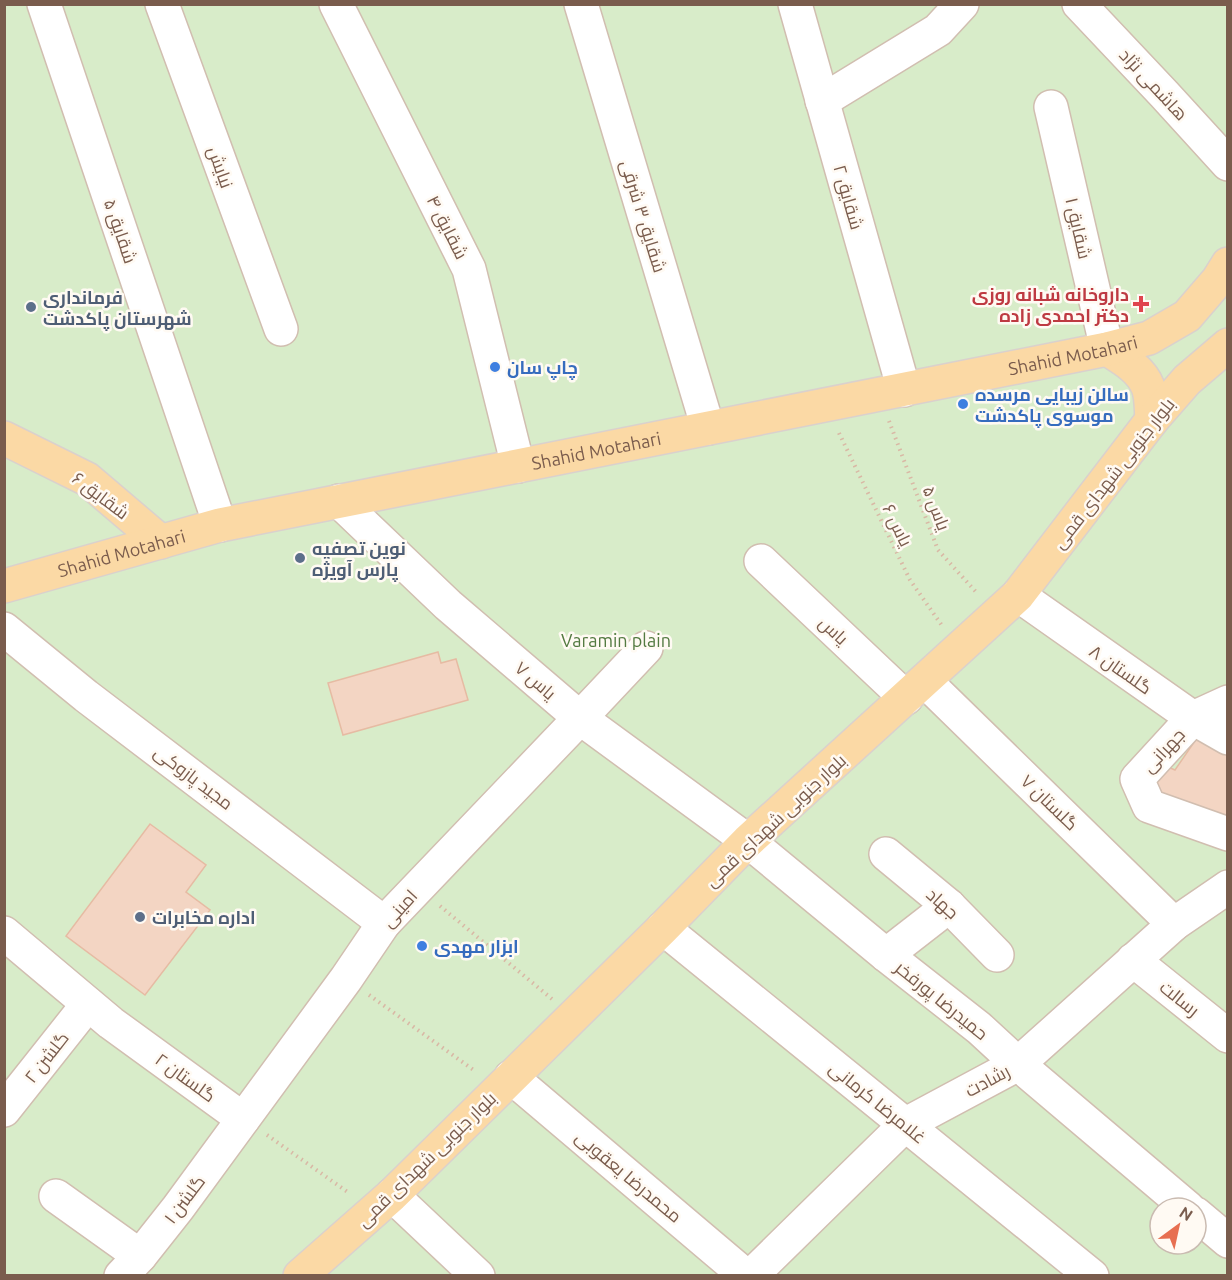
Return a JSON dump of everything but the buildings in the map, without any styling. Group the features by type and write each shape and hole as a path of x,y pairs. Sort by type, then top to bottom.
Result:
{"main road":[{"name":"Shahid Motahari","path":"4,586 220,525 1107,349 1149,338 1187,316 1218,280 1227,264"},
{"name":"بلوار جنوبی شهدای قمی","path":"300,1275 383,1203 748,842 1007,605 1152,420 1187,380 1227,345"},
{"path":"1107,349 1127,361 1140,373 1149,388 1152,420"},
{"name":"شقایق ۶","path":"4,438 87,479 161,542"}],"street":[{"name":"شقایق ۵","path":"44,4 220,525"},
{"name":"نیایش","path":"162,4 280,329"},
{"name":"شقایق ۴","path":"336,4 469,269 518,466"},
{"name":"شقایق ۳ شرقی","path":"581,4 708,428"},
{"name":"شقایق ۲","path":"795,4 822,101 892,392"},
{"path":"822,101 938,30 962,4"},
{"name":"هاشمی نژاد","path":"1079,4 1227,164"},
{"name":"شقایق ۱","path":"1051,107 1107,349"},
{"name":"یاس ۷","path":"339,501 448,604 580,718 748,842"},
{"name":"یاس","path":"761,561 916,689"},
{"name":"گلستان ۸","path":"1007,605 1227,738"},
{"name":"مجید پازوکی","path":"4,629 86,696 384,923"},
{"name":"امینی","path":"243,1119 346,979 384,923 646,648"},
{"name":"گلستان ۷","path":"916,689 1174,924"},
{"path":"1193,718 1227,702"},
{"name":"جهرانی","path":"1193,718 1137,779 1149,806 1227,834"},
{"name":"حمیدرضا پورفخر","path":"748,842 979,1028 1174,1196"},
{"name":"جهاد","path":"886,854 949,906 997,955"},
{"name":"رشادت","path":"748,1275 906,1124 1018,1064 1174,924 1227,887"},
{"path":"886,955 949,906"},
{"name":"غلامرضا کرمانی","path":"663,928 1092,1275"},
{"name":"گلستان ۲","path":"4,933 111,1023 243,1119"},
{"name":"رسالت","path":"1133,960 1227,1036"},
{"name":"گلشن ۲","path":"4,1110 88,1004"},
{"name":"محمدرضا یعقوبی","path":"506,1083 748,1275"},
{"name":"گلشن ۱","path":"131,1266 178,1208 243,1119"},
{"path":"56,1196 131,1266"},
{"path":"383,1203 478,1275"},
{"path":"1208,1224 1227,1241"}],"path":[{"name":"یاس ۵","path":"892,392 938,550 1007,605"},
{"name":"یاس ۶","path":"825,405 910,580 958,650"},
{"path":"417,888 574,1016"},
{"path":"346,979 506,1083"},
{"path":"243,1119 383,1203"}],"green space":[{"name":"Varamin plain","path":"5,5 1227,5 1227,1275 5,1276"}],"place":[{"name":"داروخانه شبانه روزی دکتر احمدی زاده","path":"1141,304"},
{"name":"فرمانداری شهرستان پاکدشت","path":"31,307"},
{"name":"چاپ سان","path":"495,367"},
{"name":"سالن زیبایی مرسده موسوی پاکدشت","path":"963,404"},
{"name":"نوین تصفیه پارس آویژه","path":"300,558"},
{"name":"اداره مخابرات","path":"140,917"},
{"name":"ابزار مهدی","path":"422,946"}]}
